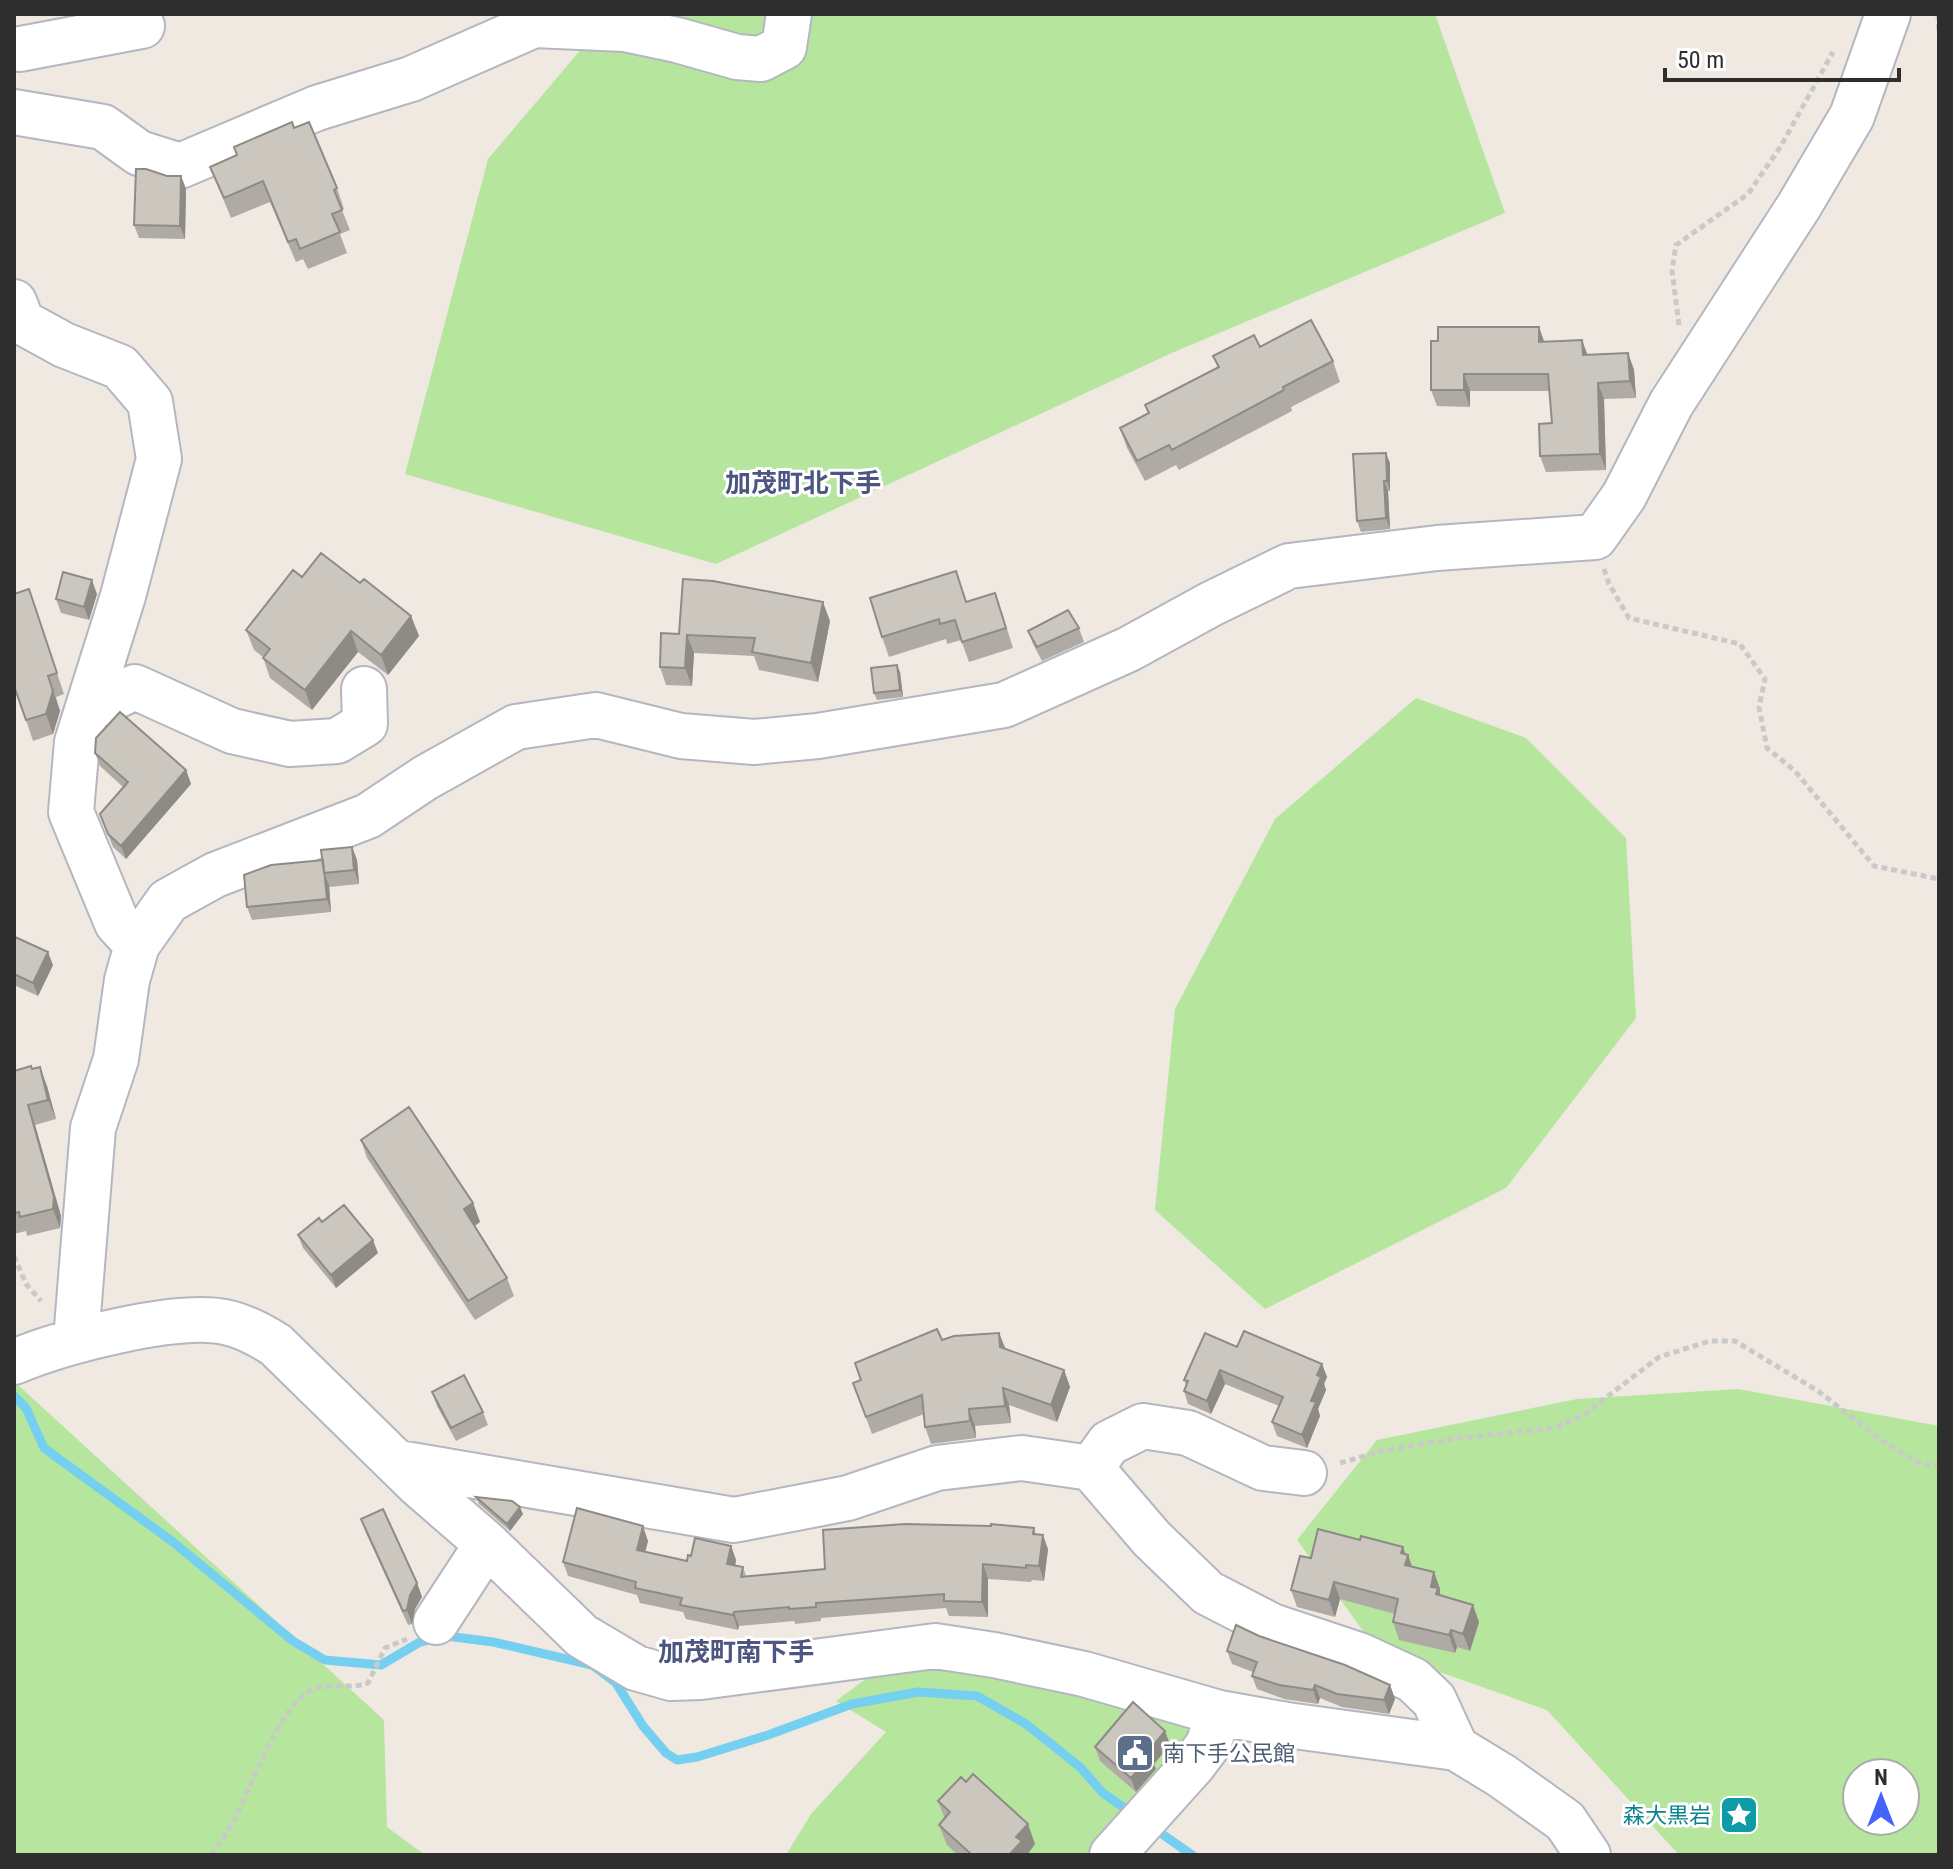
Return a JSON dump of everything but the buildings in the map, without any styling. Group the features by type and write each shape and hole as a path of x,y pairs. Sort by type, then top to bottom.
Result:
{"street":[{"path":"17,50 59,34 80,14"},
{"path":"17,50 14,113 103,127 139,153 180,166 317,108 411,79 534,25 625,29 737,57 761,59 784,47 789,14"},
{"path":"76,1340 93,1128 116,1059 127,980 137,945 168,901 215,875 368,816 425,778 516,727 596,715 681,736 754,742 818,736 1004,705 1129,649 1289,566 1437,548 1595,537 1624,496 1671,404 1799,206 1852,116 1888,14"},
{"path":"17,50 142,26"},
{"path":"14,302 22,322 64,345 120,367 150,402 159,459 123,596 77,742 71,812 117,923 137,945"},
{"path":"87,710 135,687 232,731 290,744 337,741 365,724 364,689"},
{"path":"15,1362 76,1340 196,1320 224,1322 252,1330 276,1345 419,1485 487,1544 582,1636 636,1668 671,1678 748,1672 935,1646 994,1655 1084,1674 1219,1713 1456,1748 1565,1821 1588,1855"},
{"path":"1091,1468 1109,1443 1143,1426 1188,1433 1263,1468 1304,1473"},
{"path":"399,1463 734,1520 848,1498 937,1468 1022,1458 1091,1468 1152,1539 1208,1593 1272,1626 1359,1655 1413,1680 1434,1700 1456,1748"},
{"path":"436,1622 487,1544"},
{"path":"1132,1833 1208,1745 1219,1713"}],"path":[{"path":"1938,14 1939,34"},
{"path":"1686,381 1672,270 1676,245 1748,194 1781,146 1833,51"},
{"path":"1595,537 1609,584 1629,618 1740,644 1765,679 1759,707 1767,748 1795,771 1874,866 1939,879"},
{"path":"1304,1473 1382,1451 1453,1439 1554,1428 1582,1416 1659,1357 1710,1341 1735,1341 1818,1391 1881,1440 1917,1462 1939,1467"},
{"path":"211,1855 231,1827 279,1725 297,1702 308,1692 320,1688 368,1683 380,1659"}],"green space":[{"path":"611,14 1435,14 1505,213 1174,352 716,564 405,474 488,159"},
{"path":"1416,698 1526,738 1626,838 1636,1018 1506,1188 1265,1309 1155,1210 1175,1009 1275,819"},
{"path":"18,1385 384,1720 387,1827 425,1855 14,1855 14,1387"},
{"path":"1738,1389 1939,1426 1939,1855 1679,1855 1547,1710 1377,1650 1297,1540 1377,1440 1577,1399"},
{"path":"935,1660 1181,1715 1201,1737 1100,1855 786,1855 811,1814 886,1732 836,1701 883,1666"}],"waterway":[{"path":"14,1396 26,1408 44,1448 173,1542 293,1641 325,1660 381,1665 420,1642 447,1636 493,1642 592,1665 616,1683 643,1726 666,1753 677,1760 697,1757 768,1735 852,1704 918,1692 977,1696 1026,1724 1080,1767 1103,1793 1133,1814"},
{"path":"1152,1827 1192,1855"}],"place":[{"name":"南下手公民館","path":"1135,1753"},
{"name":"森大黒岩","path":"1739,1815"}],"district":[{"name":"加茂町北下手","path":"803,483"},
{"name":"加茂町南下手","path":"736,1652"}]}
